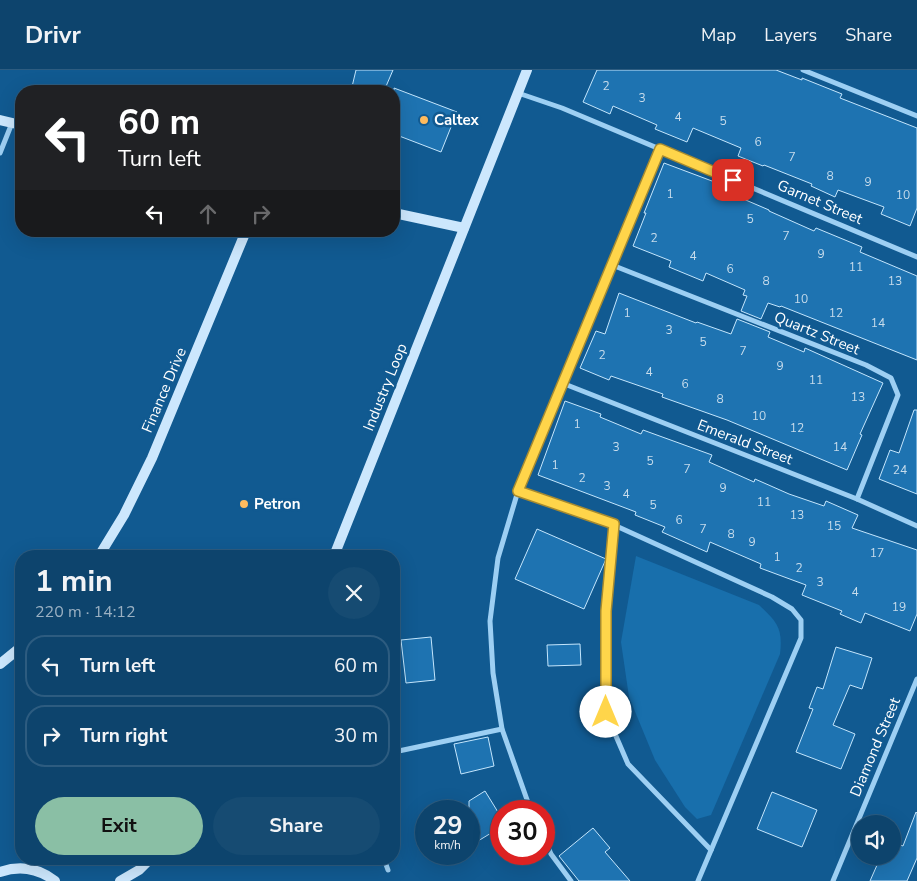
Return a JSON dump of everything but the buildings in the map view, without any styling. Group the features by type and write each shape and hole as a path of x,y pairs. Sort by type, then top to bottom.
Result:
{"main road":[{"name":"Industry Loop","path":"336,550 527,70"},
{"path":"0,120 15,124"},
{"path":"400,214 464,228"},
{"name":"Finance Drive","path":"103,550 124,515 152,458 244,237"},
{"path":"0,664 15,651"},
{"path":"120,881 144,865"},
{"path":"0,872 22,868 36,870 55,881"}],"street":[{"path":"803,70 917,116"},
{"name":"Garnet Street","path":"518,92 562,108 917,257"},
{"path":"0,153 15,126"},
{"path":"527,800 502,729 493,673 490,621 498,558 518,491 660,149"},
{"name":"Quartz Street","path":"612,265 866,365 891,378 898,395 856,499"},
{"name":"Emerald Street","path":"562,384 856,499 917,526"},
{"path":"518,491 614,524 772,597 792,609 801,620 801,638 698,881"},
{"path":"614,524 606,611 606,712 628,764 711,850"},
{"name":"Diamond Street","path":"833,881 917,679"},
{"path":"400,751 502,729"},
{"path":"555,859 571,881"},
{"path":"386,865 388,870"}],"shaded area":[{"path":"636,556 759,605 774,621 781,638 780,654 711,815 697,819 685,807 655,760 629,697 621,642"}],"place":[{"name":"Caltex","path":"424,120"},
{"name":"Petron","path":"244,504"}],"route":[{"path":"606,712 606,611 614,524 518,491 660,149 733,180"}]}
